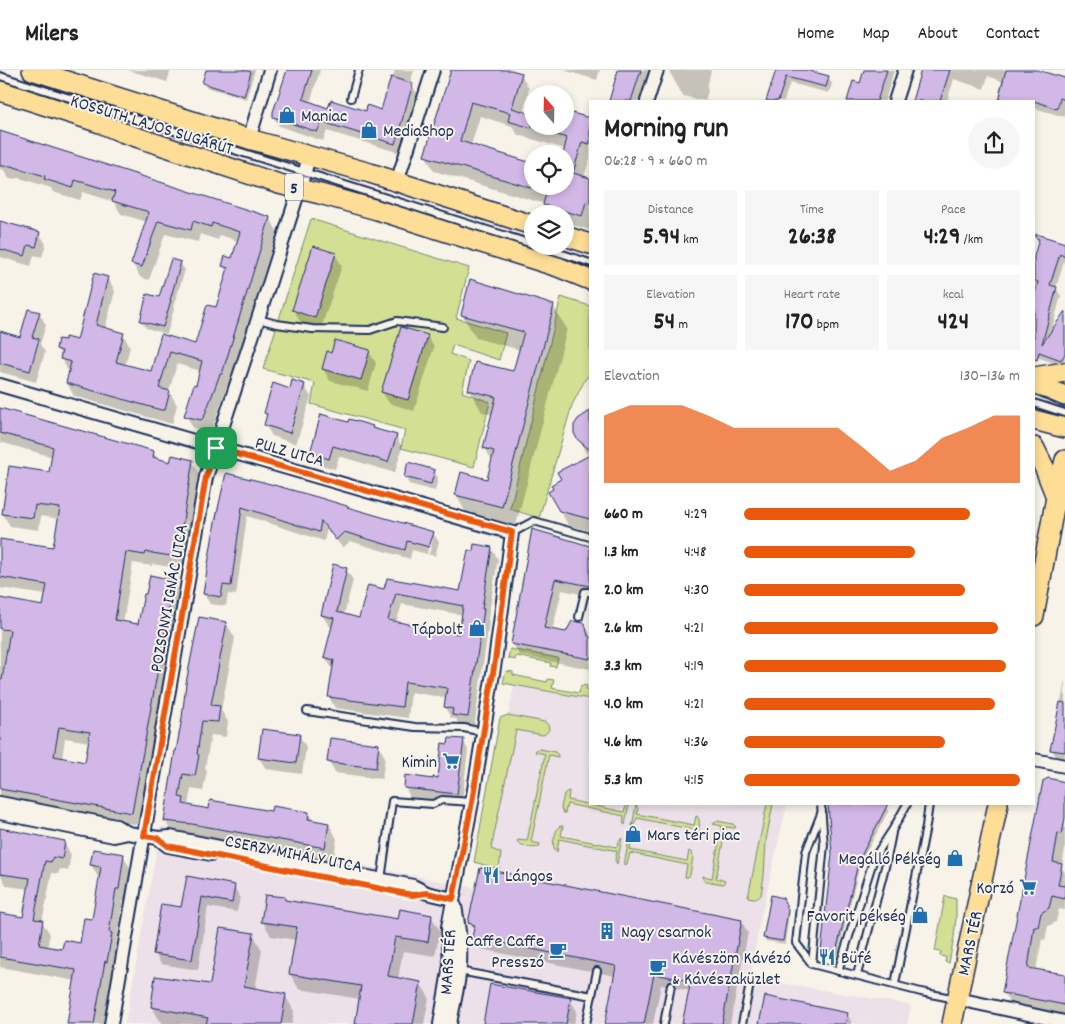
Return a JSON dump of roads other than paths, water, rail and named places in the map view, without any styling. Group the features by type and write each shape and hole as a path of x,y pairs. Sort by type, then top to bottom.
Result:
{"main road":[{"name":"KOSSUTH LAJOS SUGÁRÚT","path":"32,70 249,139 305,172 378,210 589,280"},
{"name":"KOSSUTH LAJOS SUGÁRÚT","path":"0,91 279,184 305,172 397,182 524,222"},
{"path":"574,239 589,244"},
{"path":"1035,377 1065,372"},
{"path":"1035,383 1065,396"},
{"path":"1035,420 1065,428"},
{"path":"1035,449 1056,497"},
{"path":"1035,611 1056,497 1065,460"},
{"name":"MARS TÉR","path":"952,1024 998,805"}],"street":[{"path":"249,139 270,70"},
{"path":"397,182 432,70"},
{"path":"647,100 657,70"},
{"path":"895,100 905,70"},
{"name":"POZSONYI IGNÁC UTCA","path":"111,1024 206,477 305,172"},
{"name":"PULZ UTCA","path":"0,385 512,532"},
{"name":"MARS TÉR","path":"440,1024 450,965 448,927 472,802 497,644 512,532"},
{"path":"1035,760 1065,766"},
{"name":"CSERZY MIHÁLY UTCA","path":"0,803 116,826 128,833 158,838 170,837 413,886 427,893 453,899"},
{"name":"CSERZY MIHÁLY UTCA","path":"0,813 114,836 128,833"},
{"name":"CSERZY MIHÁLY UTCA","path":"158,838 168,846 412,895 427,893"},
{"name":"MARS TÉR","path":"450,1024 459,971 460,945 453,899"},
{"path":"958,999 1065,1022"}],"lane":[{"path":"351,98 359,70"},
{"name":"KOSSUTH LAJOS SUGÁRÚT","path":"0,76 524,241"},
{"path":"566,255 589,263"},
{"path":"258,318 277,324 312,329 370,330 398,321 443,327"},
{"path":"1035,403 1065,413"},
{"path":"512,532 534,521 589,537"},
{"path":"579,616 585,592 589,592"},
{"path":"307,711 415,727 464,728 483,732"},
{"path":"381,880 392,801 433,804 442,800 472,802"},
{"path":"899,805 902,812"},
{"path":"838,971 874,858 906,805"},
{"path":"895,984 929,805"},
{"path":"822,807 806,852 796,943 812,964 921,992 958,999"},
{"path":"812,964 824,845 822,807"},
{"path":"857,975 893,829"},
{"path":"459,971 592,996"},
{"path":"586,1024 597,971"},
{"path":"742,1024 750,984"},
{"path":"664,1024 671,985"}],"tram line":[{"path":"0,80 589,266"},
{"path":"1035,399 1065,409"}],"place":[{"name":"Maniac","path":"287,115"},
{"name":"MediaShop","path":"369,130"},
{"name":"Tápbolt","path":"477,628"},
{"name":"Kimin","path":"451,761"},
{"name":"Mars téri piac","path":"633,834"},
{"name":"Megálló Pékség","path":"955,858"},
{"name":"Lángos","path":"491,875"},
{"name":"Korzó","path":"1028,887"},
{"name":"Favorit pékség","path":"920,915"},
{"name":"Nagy csarnok","path":"607,931"},
{"name":"Caffe Caffe Presszó","path":"558,950"},
{"name":"Büfé","path":"827,957"},
{"name":"Kávészöm Kávézó & Kávészaküzlet","path":"658,967"}]}
